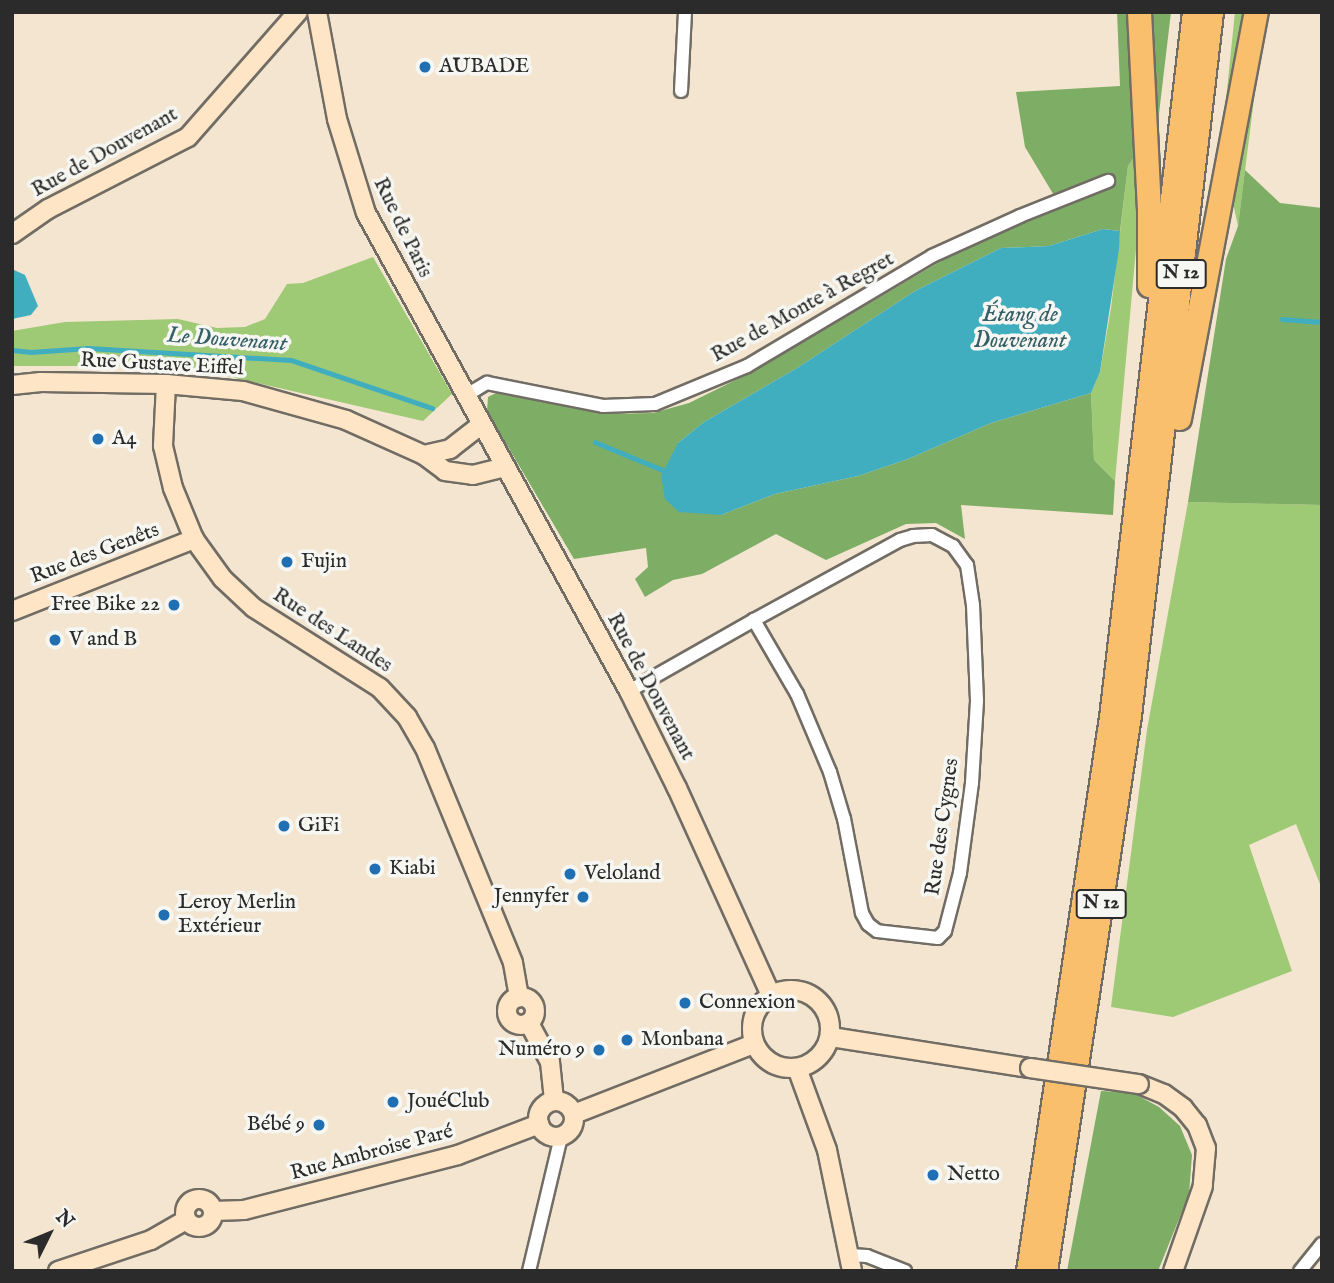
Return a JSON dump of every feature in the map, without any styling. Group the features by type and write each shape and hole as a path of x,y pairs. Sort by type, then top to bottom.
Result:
{"highway":[{"name":"N 12","path":"1139,12 1149,212 1147,323 1154,356"},
{"name":"N 12","path":"1028,1271 1111,718 1195,12"},
{"name":"N 12","path":"1045,1271 1129,715 1212,12"},
{"path":"1150,537 1167,482 1202,285 1256,12"}],"street":[{"name":"Rue de Douvenant","path":"12,234 48,209 188,137 298,12"},
{"name":"Rue de Paris","path":"317,12 337,119 366,214 469,402"},
{"path":"681,91 685,12"},
{"name":"Rue de Monte à Regret","path":"469,402 487,383 603,406 655,404 747,366 932,256 1020,216 1108,181"},
{"name":"Rue Gustave Eiffel","path":"12,385 41,382 166,384 243,391 346,421 424,454 446,471 472,474 504,467"},
{"name":"Rue des Landes","path":"166,384 163,446 173,488 194,539 223,579 254,608 380,688 407,717 425,748 513,963 519,997 510,1001 507,1014 515,1024 529,1023 550,1062 554,1101"},
{"name":"Rue de Douvenant","path":"469,402 629,691 677,788 771,995"},
{"path":"424,454 450,449 481,425"},
{"name":"Rue des Cygnes","path":"629,691 754,620 913,536 932,535 953,546 963,556 973,606 977,701 972,783 960,873 945,932 937,938 877,931 868,924 862,913 844,819 830,772 797,694 754,620"},
{"name":"Rue des Genêts","path":"12,611 194,539"},
{"path":"792,990 813,997 827,1014 831,1037 819,1057 797,1068 772,1063 754,1044 752,1022 756,1011 771,995 792,990"},
{"path":"831,1037 1139,1084 1164,1094 1183,1108 1197,1125 1206,1148 1203,1186 1172,1271"},
{"path":"574,1114 754,1044"},
{"path":"797,1068 827,1150 850,1263 867,1256 905,1271"},
{"path":"529,1271 561,1137 573,1126 574,1114 566,1104 554,1101 543,1107 539,1124 545,1133 561,1137"},
{"name":"Rue Ambroise Paré","path":"58,1271 151,1240 186,1220 193,1227 203,1227 211,1221 213,1211 244,1210 458,1155 539,1124"},
{"path":"1300,1271 1322,1244"}],"green space":[{"path":"1117,12 1171,12 1158,122 1128,166 1120,231 1103,229 1049,246 1001,248 915,291 797,368 704,422 678,443 721,515 775,494 858,476 908,459 991,423 1091,393 1094,460 1115,481 1113,515 961,505 965,539 936,523 906,524 826,560 776,534 702,574 673,580 645,597 635,579 648,567 646,548 574,559 487,411 488,397 496,393 603,414 653,413 689,403 756,370 953,254 1061,207 1025,147 1016,92 1120,86"},
{"path":"1235,12 1265,12 1238,226 1221,148"},
{"path":"1158,122 1137,238 1115,481 1094,460 1091,393 1100,372 1111,308 1128,166"},
{"path":"1245,170 1280,203 1322,208 1322,505 1188,502 1226,259 1238,226"},
{"path":"373,257 452,394 423,421 183,366 12,366 12,331 65,322 178,319 217,328 245,327 265,319 287,284 303,283"},
{"path":"1188,502 1322,505 1322,889 1296,824 1249,845 1292,971 1173,1017 1111,1007 1147,730"},
{"path":"1101,1091 1133,1093 1159,1107 1180,1126 1192,1155 1189,1194 1158,1271 1067,1271"}],"water":[{"name":"Étang de Douvenant","path":"1103,229 1120,231 1119,249 1100,372 1091,393 991,423 908,459 858,476 775,494 721,515 679,512 665,499 661,476 678,443 704,422 797,368 915,291 1001,248 1049,246"},
{"path":"12,269 25,275 38,306 31,315 12,319"}],"waterway":[{"name":"Le Douvenant","path":"1282,319 1322,322"},
{"name":"Le Douvenant","path":"12,350 31,352 88,348 291,360 432,408"},
{"name":"Le Douvenant","path":"595,442 663,470"}],"place":[{"name":"AUBADE","path":"425,67"},
{"name":"A4","path":"98,439"},
{"name":"Fujin","path":"287,562"},
{"name":"Free Bike 22","path":"174,605"},
{"name":"V and B","path":"55,640"},
{"name":"GiFi","path":"284,826"},
{"name":"Kiabi","path":"375,869"},
{"name":"Veloland","path":"570,874"},
{"name":"Jennyfer","path":"583,897"},
{"name":"Leroy Merlin Extérieur","path":"164,915"},
{"name":"Connexion","path":"685,1003"},
{"name":"Monbana","path":"627,1040"},
{"name":"Numéro 9","path":"599,1050"},
{"name":"JouéClub","path":"393,1102"},
{"name":"Bébé 9","path":"319,1125"},
{"name":"Netto","path":"933,1175"}]}
